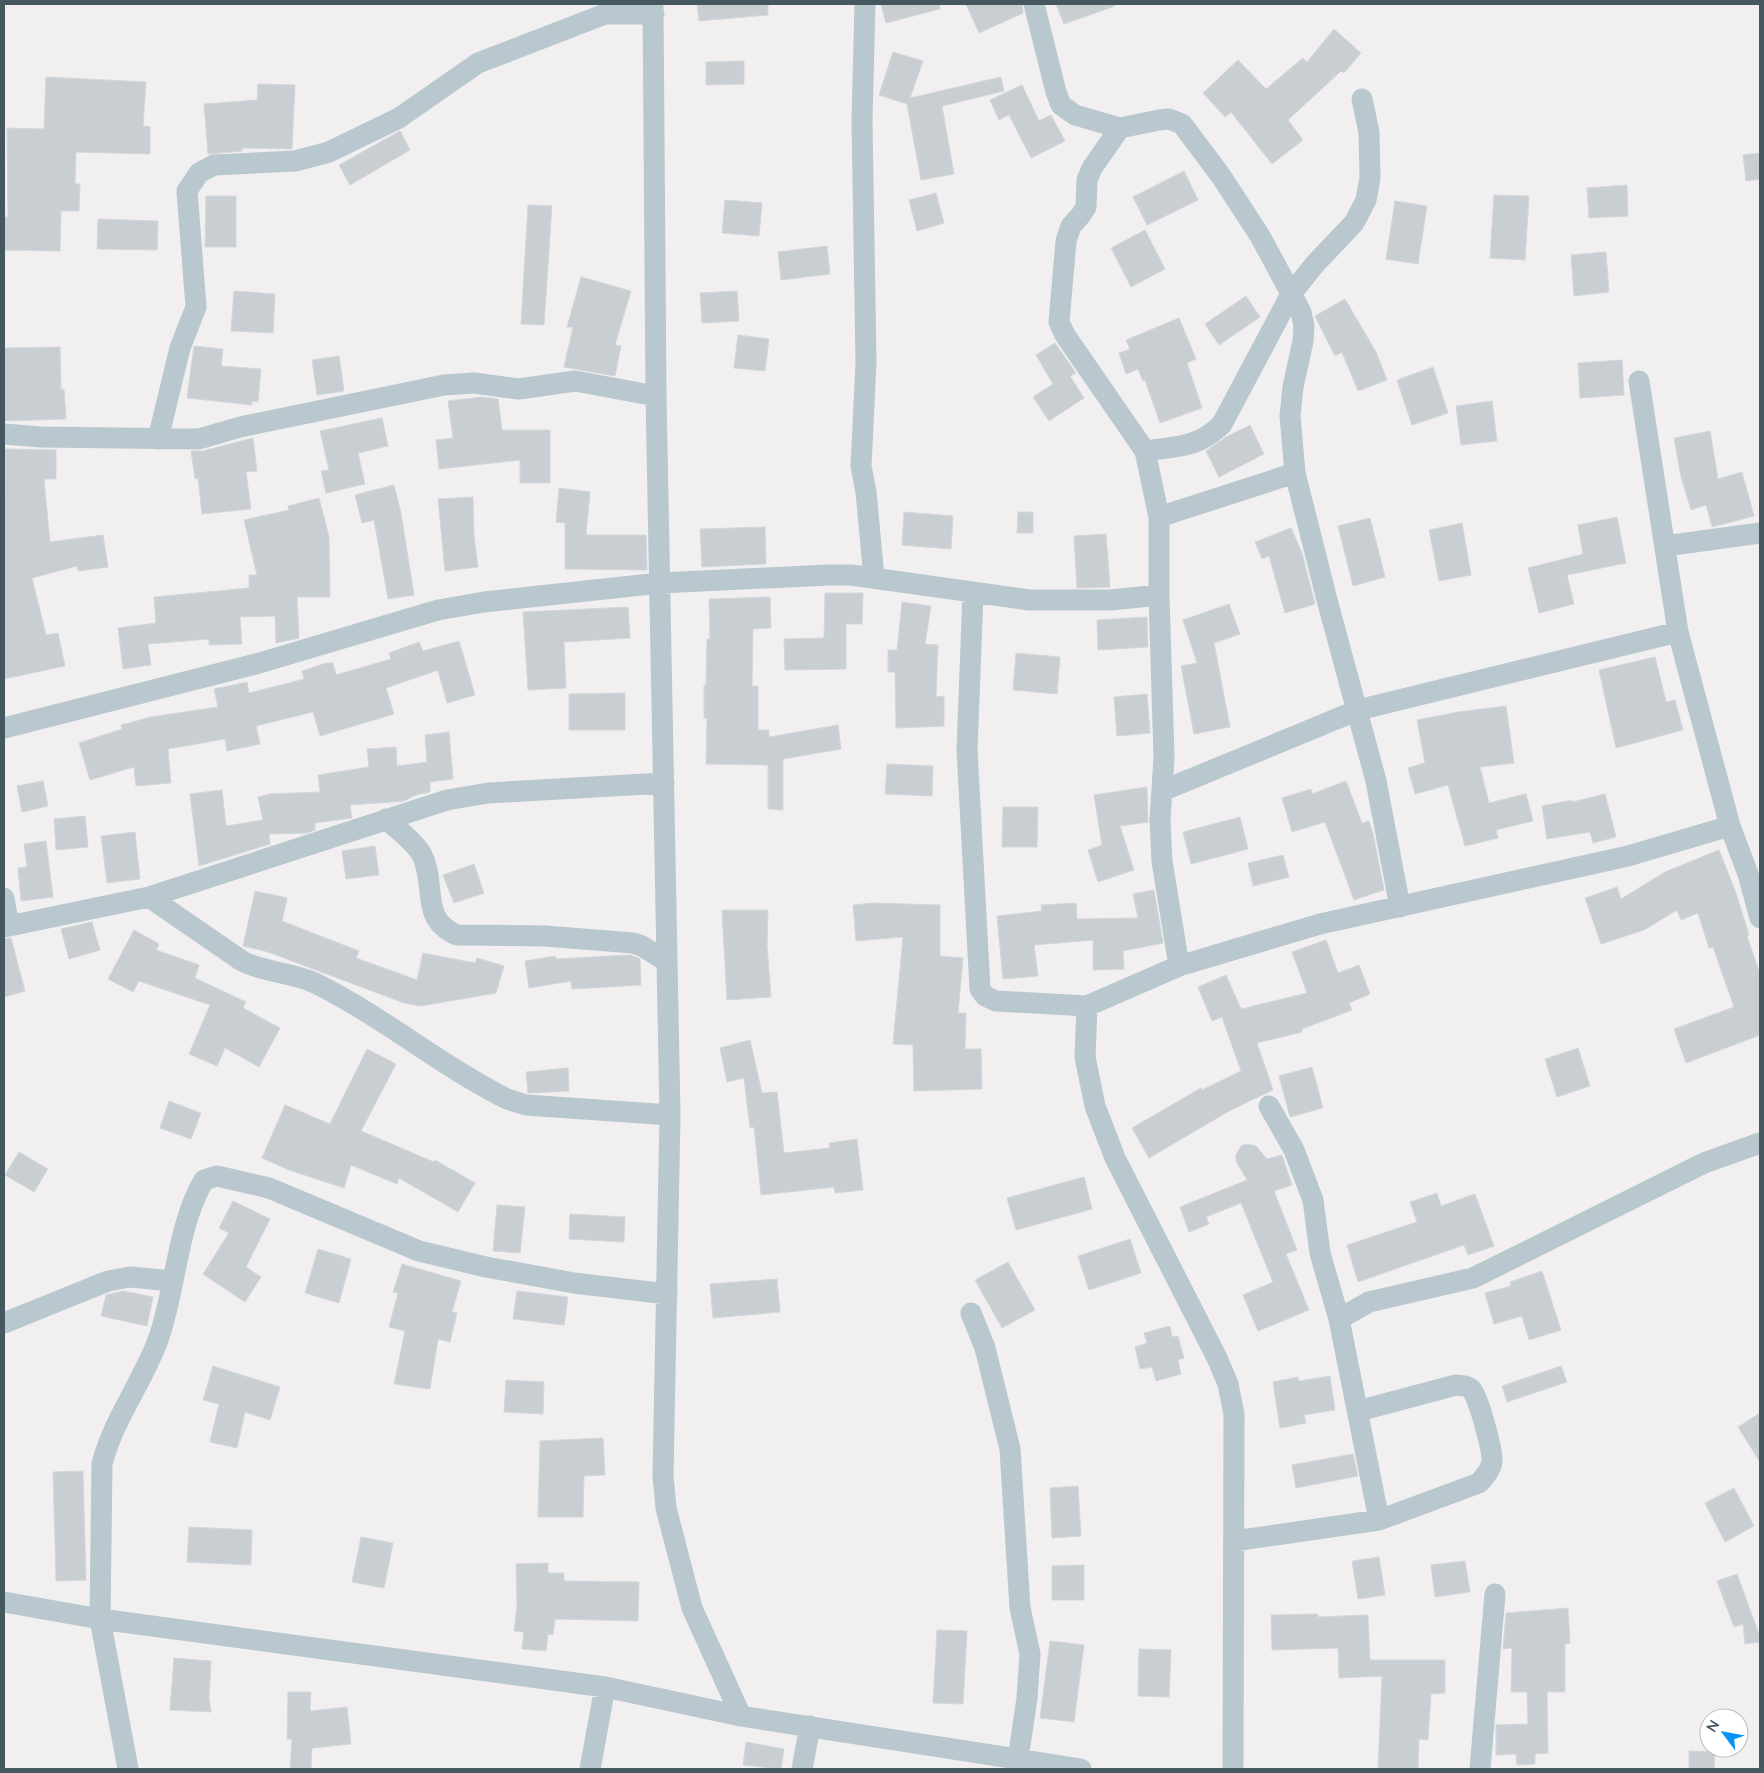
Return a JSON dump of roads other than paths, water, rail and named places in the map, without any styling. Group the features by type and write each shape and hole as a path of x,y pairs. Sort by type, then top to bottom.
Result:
{"street":[{"path":"865,4 862,121 866,363 861,466 866,492 874,578"},
{"path":"1034,4 1061,105 1074,115 1120,128 1169,119 1182,124 1221,176 1255,228 1301,312 1304,326 1290,416 1295,473 1326,600 1358,710 1376,781 1400,906"},
{"path":"158,440 180,348 196,307 187,191 199,173 214,165 294,161 329,152 399,118 478,62 605,14 653,9 656,396 670,1115 663,1476 666,1508 692,1608 741,1716"},
{"path":"1145,451 1197,443 1212,434 1222,424 1291,294 1315,264 1354,223 1366,200 1370,178 1369,132 1362,99"},
{"path":"1120,128 1092,168 1088,180 1086,207 1071,226 1066,241 1059,322 1065,335 1145,451 1160,518 1159,595 1164,757 1160,820 1162,861 1179,966"},
{"path":"4,434 158,440 199,439 240,428 444,384 474,383 519,389 575,381 656,396"},
{"path":"1639,381 1678,632 1730,826 1754,872 1760,918"},
{"path":"1160,518 1295,473"},
{"path":"1665,546 1760,533"},
{"path":"4,728 256,664 438,610 484,602 660,583 829,575 874,578 973,593 1057,601 1111,600 1159,595"},
{"path":"973,593 967,750 980,989 985,996 996,1001 1087,1006 1179,966 1320,924 1628,856 1730,826"},
{"path":"1162,791 1358,710 1678,632"},
{"path":"4,898 6,926 148,897 447,800 488,793 664,783"},
{"path":"386,819 423,857 435,919 444,930 457,935 545,936 633,943 642,946 666,961"},
{"path":"148,897 242,961 258,969 314,983 399,1032 507,1099 526,1105 670,1115"},
{"path":"1087,1006 1085,1057 1095,1106 1115,1158 1217,1358 1228,1384 1234,1414 1233,1769"},
{"path":"1269,1106 1294,1150 1313,1200 1320,1253 1339,1319 1379,1520"},
{"path":"1339,1319 1369,1302 1473,1278 1704,1163 1760,1143"},
{"path":"128,1769 100,1619 102,1464 107,1444 157,1342 166,1316 172,1281 196,1193 204,1180 217,1176 269,1188 419,1251 486,1267 574,1283 667,1294"},
{"path":"4,1323 108,1280 130,1278 172,1281"},
{"path":"971,1313 991,1371 1010,1448 1020,1608 1030,1654 1027,1698 1018,1759"},
{"path":"1234,1541 1379,1520 1479,1483 1489,1472 1492,1460 1473,1390 1468,1386 1456,1385 1358,1411"},
{"path":"1480,1769 1495,1594"},
{"path":"4,1602 100,1619 605,1687 741,1716 810,1726 978,1761 1018,1759 1081,1769"},
{"path":"590,1769 605,1687"},
{"path":"802,1769 810,1726"}]}
